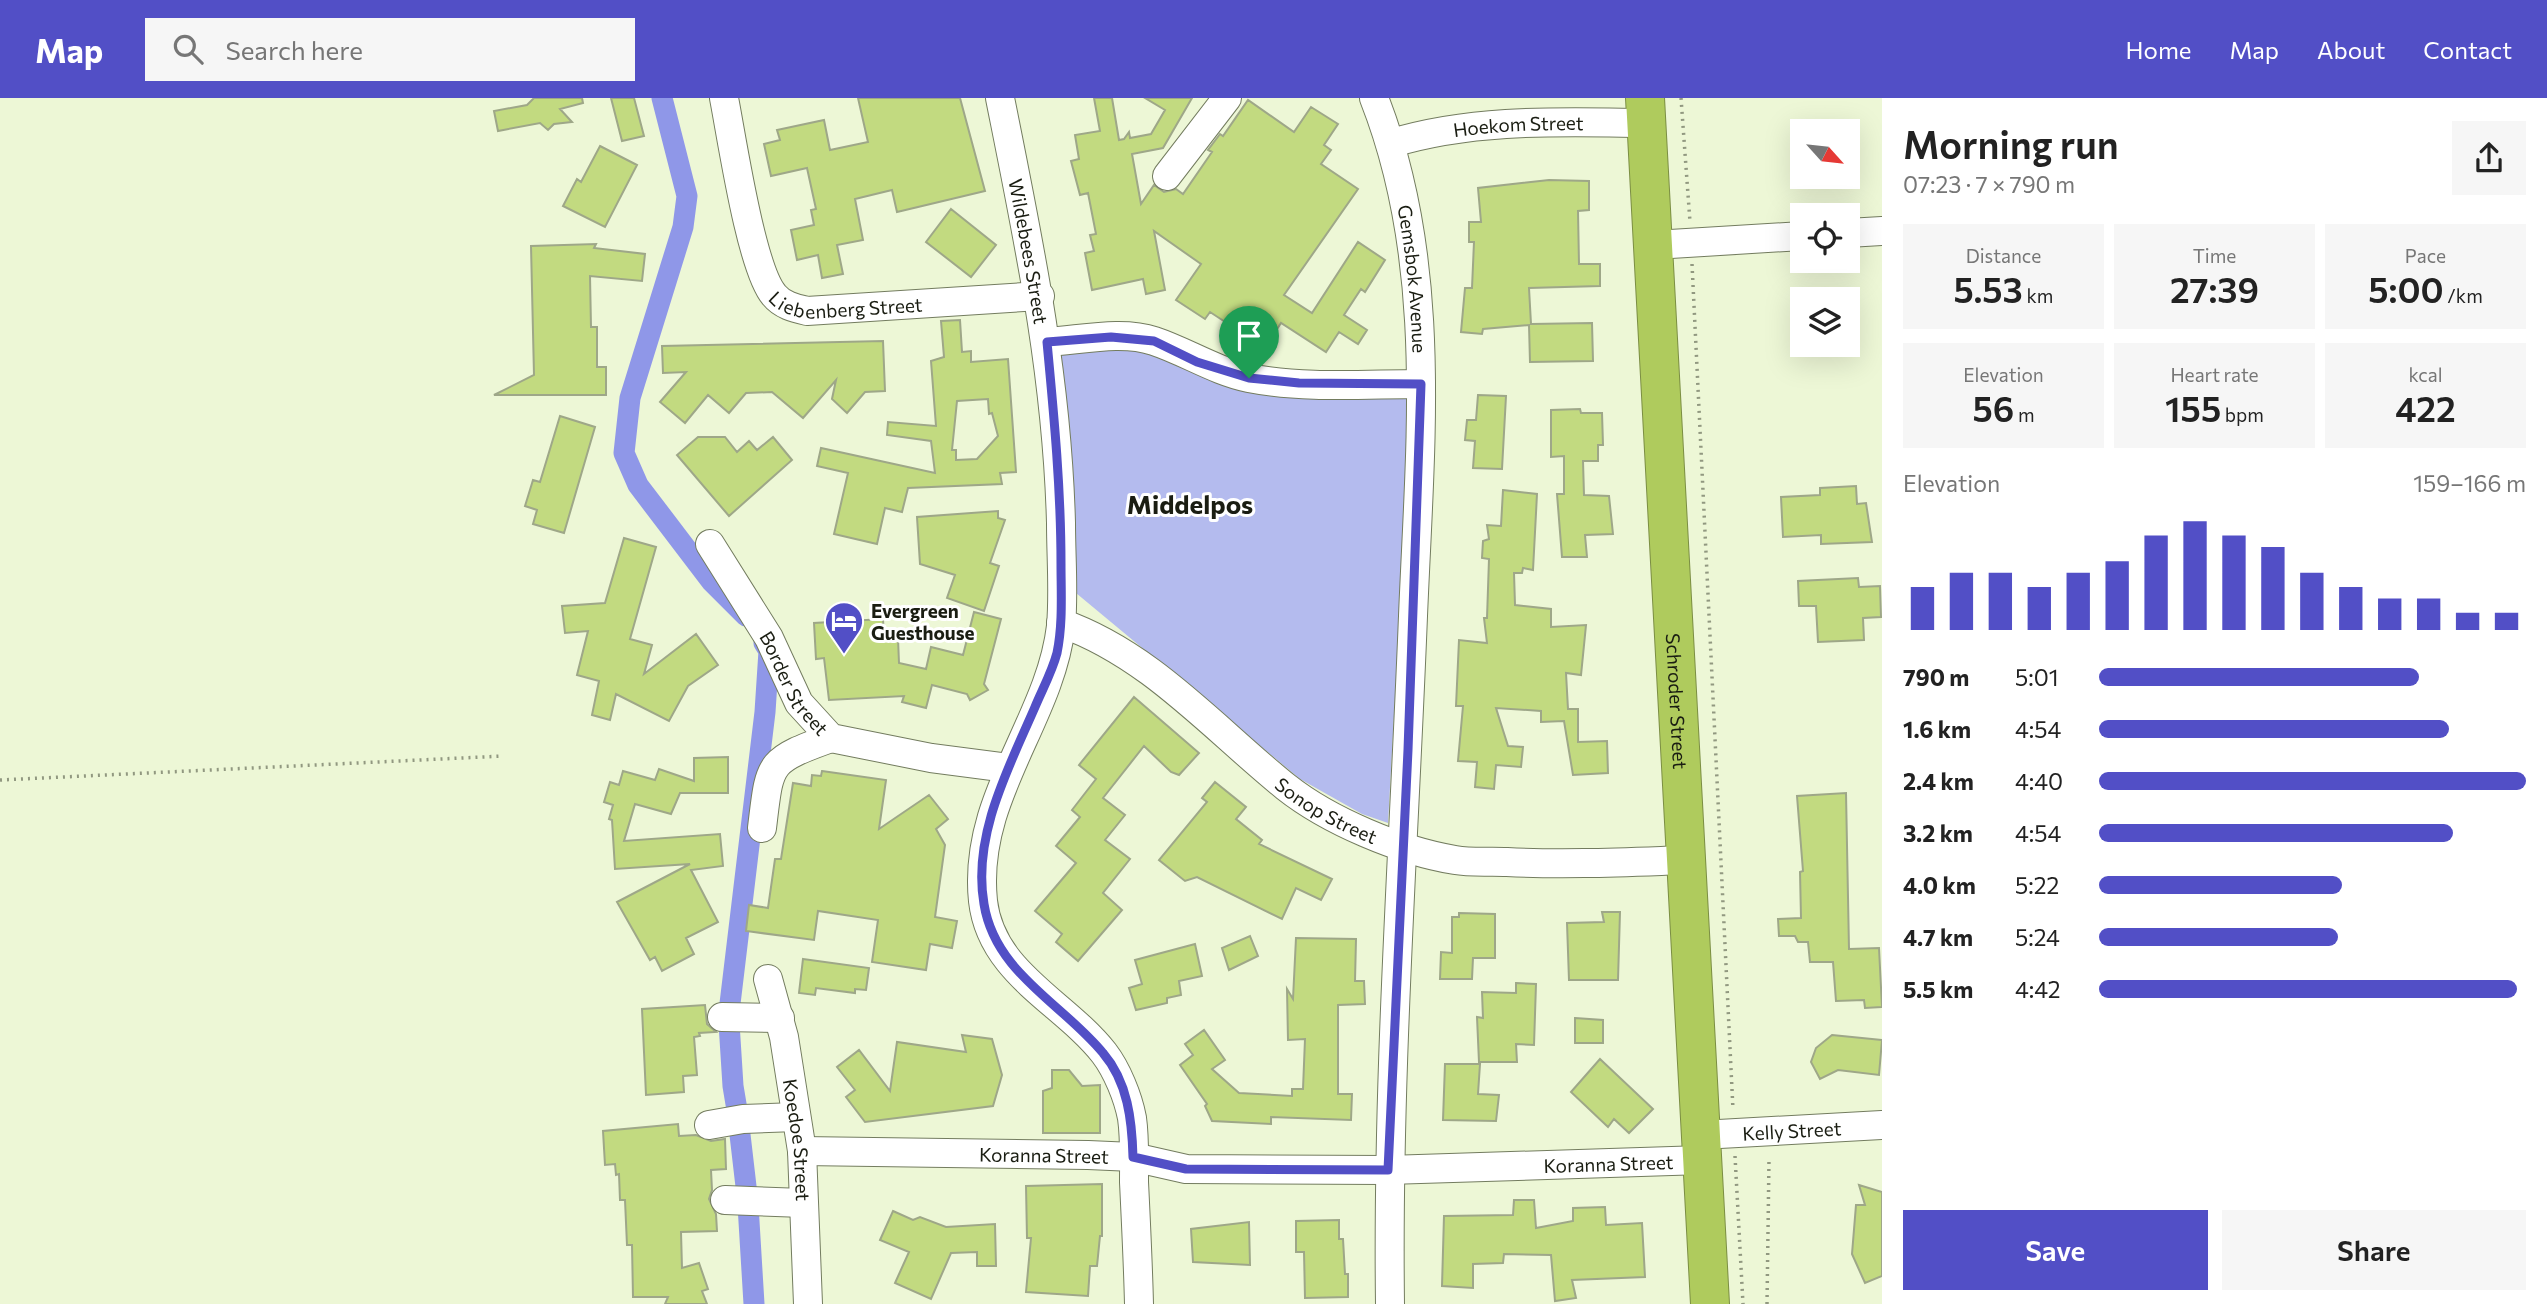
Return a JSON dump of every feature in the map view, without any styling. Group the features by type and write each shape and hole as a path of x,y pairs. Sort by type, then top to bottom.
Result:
{"highway":[{"name":"Schroder Street","path":"1646,110 1673,244 1687,860 1713,1142 1710,1304"}],"street":[{"name":"Liebenberg Street","path":"724,98 751,229 766,284 783,303 807,311 1040,296"},
{"name":"Wildebees Street","path":"1000,98 1047,342 1059,469 1061,622 1056,655 1008,768 988,828 982,865 983,903 993,938 1013,967 1104,1054 1120,1082 1132,1116 1139,1304"},
{"path":"1167,176 1227,98"},
{"name":"Gemsbok Avenue","path":"1374,98 1392,143 1414,246 1421,384 1388,1170 1390,1304"},
{"name":"Hoekom Street","path":"1392,143 1432,131 1472,124 1646,110"},
{"path":"1860,232 1882,231"},
{"path":"1673,244 1790,237"},
{"path":"1047,342 1138,337 1154,341 1197,362 1249,378 1299,383 1421,384"},
{"name":"Border Street","path":"710,544 769,638 799,703 831,738 931,758 1008,768"},
{"name":"Sonop Street","path":"1061,622 1107,641 1161,680 1288,789 1356,827 1403,847 1456,860 1544,864 1687,860"},
{"path":"762,828 768,782 773,766 795,751 831,738"},
{"name":"Koedoe Street","path":"768,979 780,1018 802,1151 808,1304"},
{"path":"722,1017 780,1018"},
{"path":"709,1125 743,1119 796,1117"},
{"name":"Kelly Street","path":"1713,1142 1882,1125"},
{"name":"Koranna Street","path":"802,1151 1133,1157 1186,1169 1388,1170 1713,1142"},
{"path":"725,1200 803,1203"}],"path":[{"path":"1681,98 1673,244 1713,1142 1743,1304"},
{"path":"0,780 503,756"},
{"path":"1767,1304 1769,1158"}],"shaded area":[{"path":"1147,343 1213,376 1412,396 1388,823 1362,814 1300,779 1076,593 1073,467 1061,354"}],"building":[{"path":"534,98 582,98 583,103 560,109 572,122 554,124 548,130 540,123 498,131 494,111 527,105"},
{"path":"611,98 634,98 644,136 622,141"},
{"path":"858,98 960,98 985,191 897,212 892,190 855,199 863,240 837,245 843,274 822,278 818,255 797,260 791,230 814,225 811,210 816,209 807,168 771,176 764,144 780,140 777,130 824,120 830,150 868,142"},
{"path":"1094,98 1112,98 1119,140 1124,139 1129,132 1130,138 1151,134 1165,110 1145,98 1192,98 1163,148 1132,154 1141,204 1154,185 1164,192 1176,189 1183,194 1212,152 1208,150 1220,134 1223,136 1248,100 1294,132 1311,107 1338,124 1324,145 1331,150 1321,164 1358,189 1284,295 1312,313 1358,242 1385,260 1365,292 1361,289 1344,315 1367,330 1358,344 1339,332 1326,352 1281,323 1265,348 1210,312 1205,319 1176,300 1201,264 1154,231 1165,290 1146,294 1143,279 1092,290 1085,253 1094,251 1090,235 1096,234 1088,193 1080,195 1071,161 1079,159 1075,135 1100,131"},
{"path":"600,146 637,165 605,227 563,206 577,179 581,182"},
{"path":"1549,180 1589,181 1589,210 1578,211 1579,264 1600,264 1600,286 1529,288 1531,324 1592,323 1593,361 1530,362 1529,325 1483,329 1482,334 1461,332 1465,288 1472,288 1474,242 1469,242 1469,222 1481,222 1478,188"},
{"path":"951,209 996,245 971,277 926,242"},
{"path":"596,244 594,248 645,254 642,281 590,276 591,327 597,327 597,367 606,367 606,395 494,395 534,375 531,246"},
{"path":"960,320 962,352 971,351 971,362 1008,359 1016,472 1000,473 1002,484 908,488 902,512 885,508 877,544 834,534 848,473 817,466 821,448 935,473 931,441 887,435 888,422 936,426 931,361 944,357 941,321","holes":["988,399 989,414 992,413 998,436 977,459 956,460 956,450 952,450 957,401"]},
{"path":"883,341 885,391 865,392 847,413 832,399 836,380 803,418 772,392 746,393 729,413 708,395 685,423 660,402 686,372 663,373 662,346"},
{"path":"1478,395 1506,396 1502,469 1473,468 1475,441 1465,440 1467,420 1476,420"},
{"path":"1580,409 1581,413 1602,413 1603,445 1598,445 1598,461 1583,461 1584,495 1609,496 1613,534 1585,535 1587,557 1562,557 1557,494 1564,494 1564,456 1551,457 1551,410"},
{"path":"560,416 595,427 564,533 533,524 537,510 525,506 533,480 540,482"},
{"path":"698,437 725,437 737,452 749,441 757,450 773,437 792,460 729,516 677,455"},
{"path":"1856,486 1857,504 1866,503 1872,542 1821,544 1821,535 1783,537 1781,497 1820,495 1820,488"},
{"path":"1503,490 1537,494 1533,570 1523,568 1522,573 1514,573 1515,605 1551,609 1551,627 1586,625 1581,675 1566,673 1568,709 1578,709 1578,742 1607,741 1608,773 1573,775 1564,721 1541,722 1541,711 1496,708 1508,746 1523,747 1521,767 1496,765 1494,789 1475,787 1477,762 1458,761 1463,706 1456,706 1459,640 1487,643 1484,618 1487,618 1489,559 1482,558 1483,541 1489,539 1487,525 1501,526"},
{"path":"998,511 998,518 1005,520 990,563 999,566 984,611 947,598 955,575 920,564 917,517"},
{"path":"624,538 656,547 630,639 652,645 644,674 696,634 718,665 688,686 669,721 616,694 610,720 592,715 599,681 577,675 588,631 565,633 562,606 605,603"},
{"path":"1858,578 1859,587 1880,586 1881,617 1863,618 1864,640 1818,642 1816,606 1799,606 1798,581"},
{"path":"974,612 1001,619 984,684 988,690 970,700 967,694 932,685 926,708 902,702 904,696 829,700 824,658 816,659 814,623 883,619 884,639 898,638 899,663 926,669 931,647 963,655"},
{"path":"1134,697 1199,753 1179,775 1171,772 1144,746 1103,798 1125,815 1105,840 1130,859 1103,893 1122,910 1078,961 1056,942 1062,934 1035,911 1076,863 1056,846 1080,817 1072,810 1096,779 1079,765"},
{"path":"728,757 728,793 680,793 671,814 635,804 624,841 720,834 723,866 691,870 718,922 686,938 694,954 662,971 655,957 650,960 617,902 690,864 615,869 612,820 609,819 613,805 604,802 610,782 619,785 623,771 655,780 659,769 694,781 694,758"},
{"path":"822,771 886,780 879,829 929,795 948,819 936,829 945,845 935,917 957,921 952,948 930,944 926,970 872,962 878,920 818,911 814,940 746,931 749,905 768,908 775,859 781,859 793,783 811,786 812,775 821,776"},
{"path":"1215,782 1246,807 1236,819 1262,840 1259,844 1332,879 1321,900 1296,888 1282,919 1197,877 1185,881 1159,860 1207,802 1202,798"},
{"path":"1846,793 1849,949 1879,948 1882,1007 1865,1008 1864,1000 1836,1001 1833,962 1810,962 1808,942 1798,942 1795,936 1779,936 1778,919 1801,918 1800,872 1803,871 1797,796"},
{"path":"1602,912 1620,912 1618,980 1569,980 1567,923 1604,922"},
{"path":"1459,913 1495,914 1495,958 1473,958 1472,979 1440,979 1441,952 1452,953 1452,917 1459,917"},
{"path":"1250,936 1258,956 1229,970 1222,948"},
{"path":"1296,938 1356,939 1355,981 1364,981 1365,1004 1338,1005 1338,1094 1352,1094 1351,1120 1271,1117 1271,1124 1212,1121 1205,1106 1207,1104 1180,1065 1193,1055 1185,1044 1204,1030 1225,1060 1212,1069 1239,1093 1292,1096 1292,1089 1303,1089 1305,1039 1288,1040 1287,989 1293,999"},
{"path":"1195,944 1202,976 1179,981 1181,995 1167,998 1167,1003 1136,1010 1129,988 1142,984 1135,960"},
{"path":"803,959 869,968 866,990 855,989 855,993 816,988 815,995 799,993"},
{"path":"1516,983 1536,984 1534,1045 1516,1044 1517,1062 1479,1062 1477,1017 1483,1018 1482,992 1516,993"},
{"path":"705,1005 707,1024 716,1032 699,1033 700,1036 694,1037 697,1075 683,1076 684,1092 646,1095 642,1009"},
{"path":"1575,1018 1603,1020 1603,1043 1575,1043"},
{"path":"962,1035 992,1039 1002,1075 993,1106 865,1122 846,1097 855,1090 837,1067 859,1050 890,1091 897,1042 966,1052"},
{"path":"1832,1035 1882,1040 1879,1075 1838,1070 1820,1079 1811,1062 1816,1048"},
{"path":"1600,1059 1653,1109 1629,1133 1614,1119 1608,1127 1571,1092"},
{"path":"1445,1064 1480,1064 1478,1094 1499,1095 1496,1121 1443,1120"},
{"path":"1052,1070 1069,1070 1082,1086 1100,1085 1100,1133 1043,1133 1043,1091 1052,1088"},
{"path":"678,1124 679,1136 696,1135 711,1141 725,1139 726,1169 711,1170 712,1190 709,1199 716,1214 717,1231 681,1232 682,1268 699,1263 708,1289 702,1291 707,1304 665,1304 668,1297 633,1297 632,1245 627,1245 625,1200 620,1200 619,1174 616,1175 615,1164 605,1165 603,1131"},
{"path":"1102,1184 1102,1236 1097,1266 1090,1266 1088,1296 1026,1292 1031,1238 1027,1238 1026,1186"},
{"path":"1859,1185 1882,1192 1882,1276 1865,1283 1852,1254 1856,1205 1865,1205"},
{"path":"1514,1200 1534,1200 1536,1228 1573,1221 1573,1208 1605,1207 1606,1225 1642,1223 1645,1277 1572,1280 1576,1298 1555,1301 1551,1255 1504,1254 1503,1263 1473,1264 1473,1288 1442,1286 1444,1216 1513,1215"},
{"path":"893,1211 913,1220 920,1217 946,1227 995,1224 996,1266 977,1266 977,1252 951,1253 931,1299 895,1283 909,1252 880,1240"},
{"path":"1339,1220 1339,1239 1343,1239 1345,1274 1348,1274 1348,1297 1305,1298 1304,1252 1296,1252 1296,1221"},
{"path":"1249,1222 1250,1265 1193,1262 1191,1229"}],"waterway":[{"path":"662,98 687,196 683,227 630,398 624,453 638,485 711,581 746,616"},
{"path":"729,1012 765,712 769,651 764,643"},
{"path":"729,1023 738,1116"},
{"path":"739,1126 747,1195"},
{"path":"748,1205 754,1304"}],"place":[{"name":"Evergreen Guesthouse","path":"844,655"}],"district":[{"name":"Middelpos","path":"1190,503"}],"route":[{"path":"1138,337 1154,341 1197,362 1249,378 1299,383 1421,384 1408,750 1388,1170 1186,1169 1133,1157 1132,1116 1120,1082 1104,1054 1013,967 993,938 983,903 982,865 988,828 1008,768 1056,655 1061,622 1059,469 1047,342 1138,337"}]}
